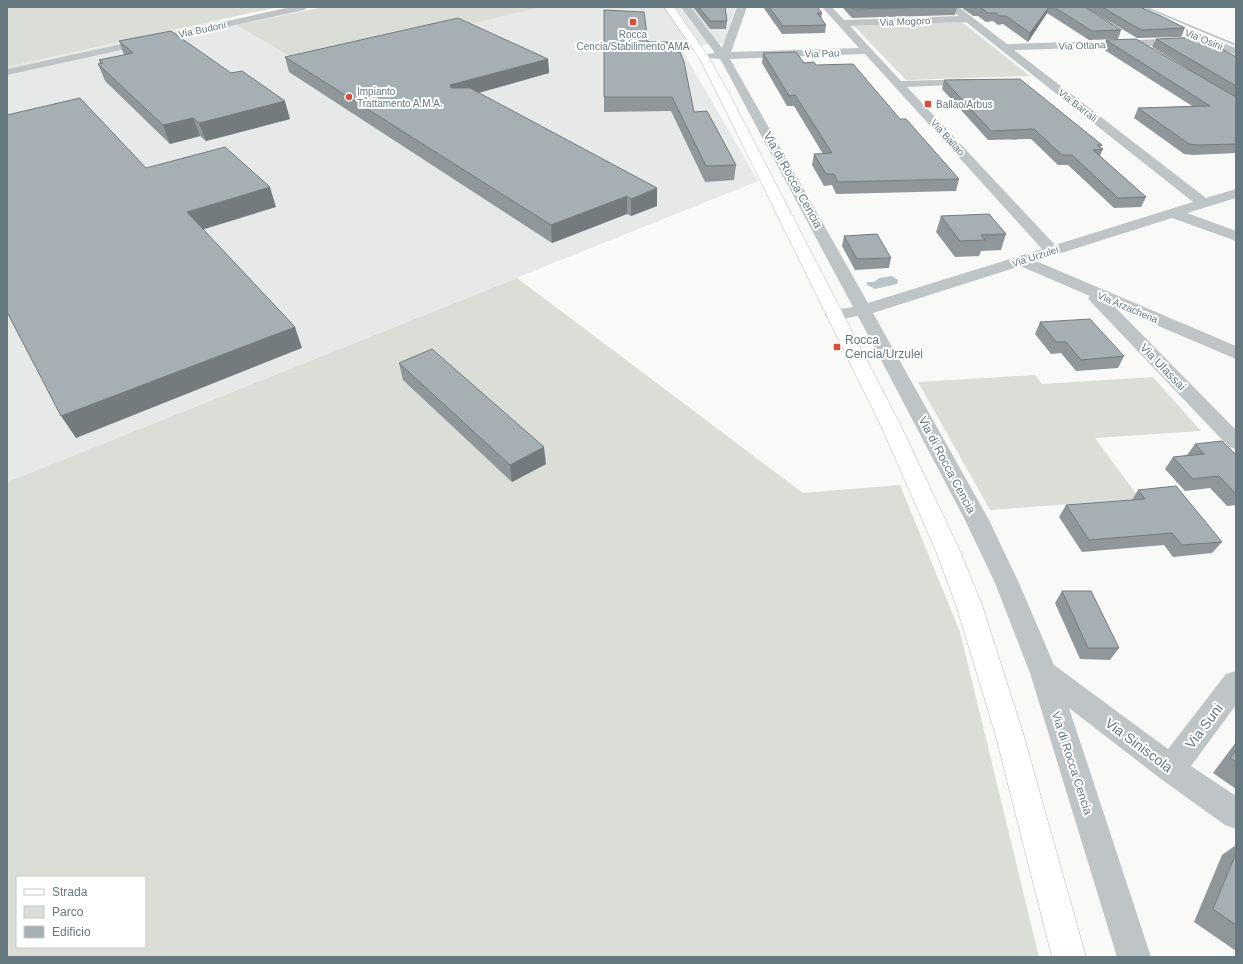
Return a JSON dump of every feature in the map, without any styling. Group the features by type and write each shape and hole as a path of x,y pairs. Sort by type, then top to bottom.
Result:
{"main road":[{"name":"Via di Rocca Cencia","path":"669,7 713,56 730,108 891,426 930,507 969,605 1009,733 1068,957"}],"street":[{"name":"Via Budoni","path":"7,72 304,7"},
{"name":"Via di Rocca Cencia","path":"686,7 713,56 753,107 986,538 1017,604 1044,674 1134,957"},
{"path":"713,56 742,7"},
{"name":"Via Ballao","path":"827,7 1051,250"},
{"name":"Via Barrali","path":"953,7 1204,203"},
{"name":"Via Mogoro","path":"842,23 968,19"},
{"path":"1114,31 1154,55"},
{"name":"Via Osini","path":"1188,32 1236,52"},
{"name":"Via Ottana","path":"1004,47 1208,41"},
{"name":"Via Pau","path":"713,56 869,51"},
{"path":"1029,79 1044,79"},
{"path":"899,84 983,81"},
{"path":"730,108 753,107"},
{"name":"Via Urzulei","path":"834,315 864,310 1236,193"},
{"path":"1172,213 1236,236"},
{"name":"Via Arzachena","path":"1020,260 1236,353"},
{"name":"Via Ulassai","path":"1090,291 1236,442"},
{"name":"Via Siniscola","path":"1044,674 1171,769 1236,814"},
{"name":"Via Suni","path":"1171,769 1236,683"}],"shaded area":[{"name":"Impianto Trattamento A.M.A.","path":"543,7 736,7 724,43 681,48 758,181 7,482 7,67 225,19 301,63"},
{"path":"892,276 898,280 897,284 875,289 867,285 867,282 874,282 879,278"}],"green space":[{"path":"7,7 278,7 7,67"},
{"path":"323,7 543,7 301,63 236,25"},
{"path":"962,22 1030,76 906,80 854,26"},
{"path":"517,278 803,493 900,485 960,632 1039,957 7,957 7,482"},
{"path":"1035,375 1042,384 1153,377 1201,431 1095,438 1140,499 990,510 918,382"}],"building":[{"path":"699,7 725,7 727,21 710,21"},
{"path":"769,7 817,7 822,13 817,13 826,25 783,26"},
{"path":"851,7 938,7 854,9"},
{"path":"980,7 1049,7 1030,33 1006,16 1000,16 996,13 988,13"},
{"path":"1054,7 1085,7 1121,30 1092,31"},
{"path":"1102,7 1140,7 1185,28 1141,30"},
{"path":"604,10 644,12 648,42 676,42 677,52 680,52 684,62 694,112 707,111 736,165 706,166 672,97 604,97"},
{"path":"458,18 548,59 450,85 451,88 470,88 657,188 631,199 627,196 551,225 285,57"},
{"path":"171,31 231,73 242,71 285,101 199,123 193,118 163,125 98,64 103,63 99,60 133,53 119,41"},
{"path":"1201,37 1236,57 1236,86 1156,39"},
{"path":"1136,39 1236,97 1236,144 1189,144 1138,108 1210,106 1106,40"},
{"path":"796,52 804,63 814,62 816,65 853,64 900,119 906,119 959,179 838,182 834,174 826,174 814,154 832,153 795,95 789,96 763,53"},
{"path":"1020,79 1102,145 1097,145 1103,149 1093,150 1146,197 1118,198 1072,155 1062,155 1034,129 991,131 944,80"},
{"path":"80,98 146,168 225,147 270,187 187,212 295,327 61,416 7,312 7,115"},
{"path":"989,214 1006,234 981,235 985,240 960,241 941,216"},
{"path":"877,234 891,258 857,259 844,236"},
{"path":"1090,319 1124,356 1081,360 1066,342 1056,342 1040,322"},
{"path":"432,349 544,447 510,465 399,363"},
{"path":"1222,441 1236,455 1236,494 1219,476 1193,479 1173,457 1204,454 1195,444"},
{"path":"1176,486 1222,542 1182,545 1172,533 1089,540 1066,505 1145,499 1138,490"},
{"path":"1062,591 1091,591 1119,648 1088,648"},
{"path":"1236,750 1236,762 1230,758"},
{"path":"1236,853 1236,925 1213,909"}],"waterway":[{"path":"1144,7 1236,45"}],"place":[{"name":"Rocca Cencia/Stabilimento AMA","path":"633,22"},
{"name":"Impianto Trattamento A.M.A.","path":"349,97"},
{"name":"Ballao/Arbus","path":"928,104"},
{"name":"Rocca Cencia/Urzulei","path":"837,347"}]}
